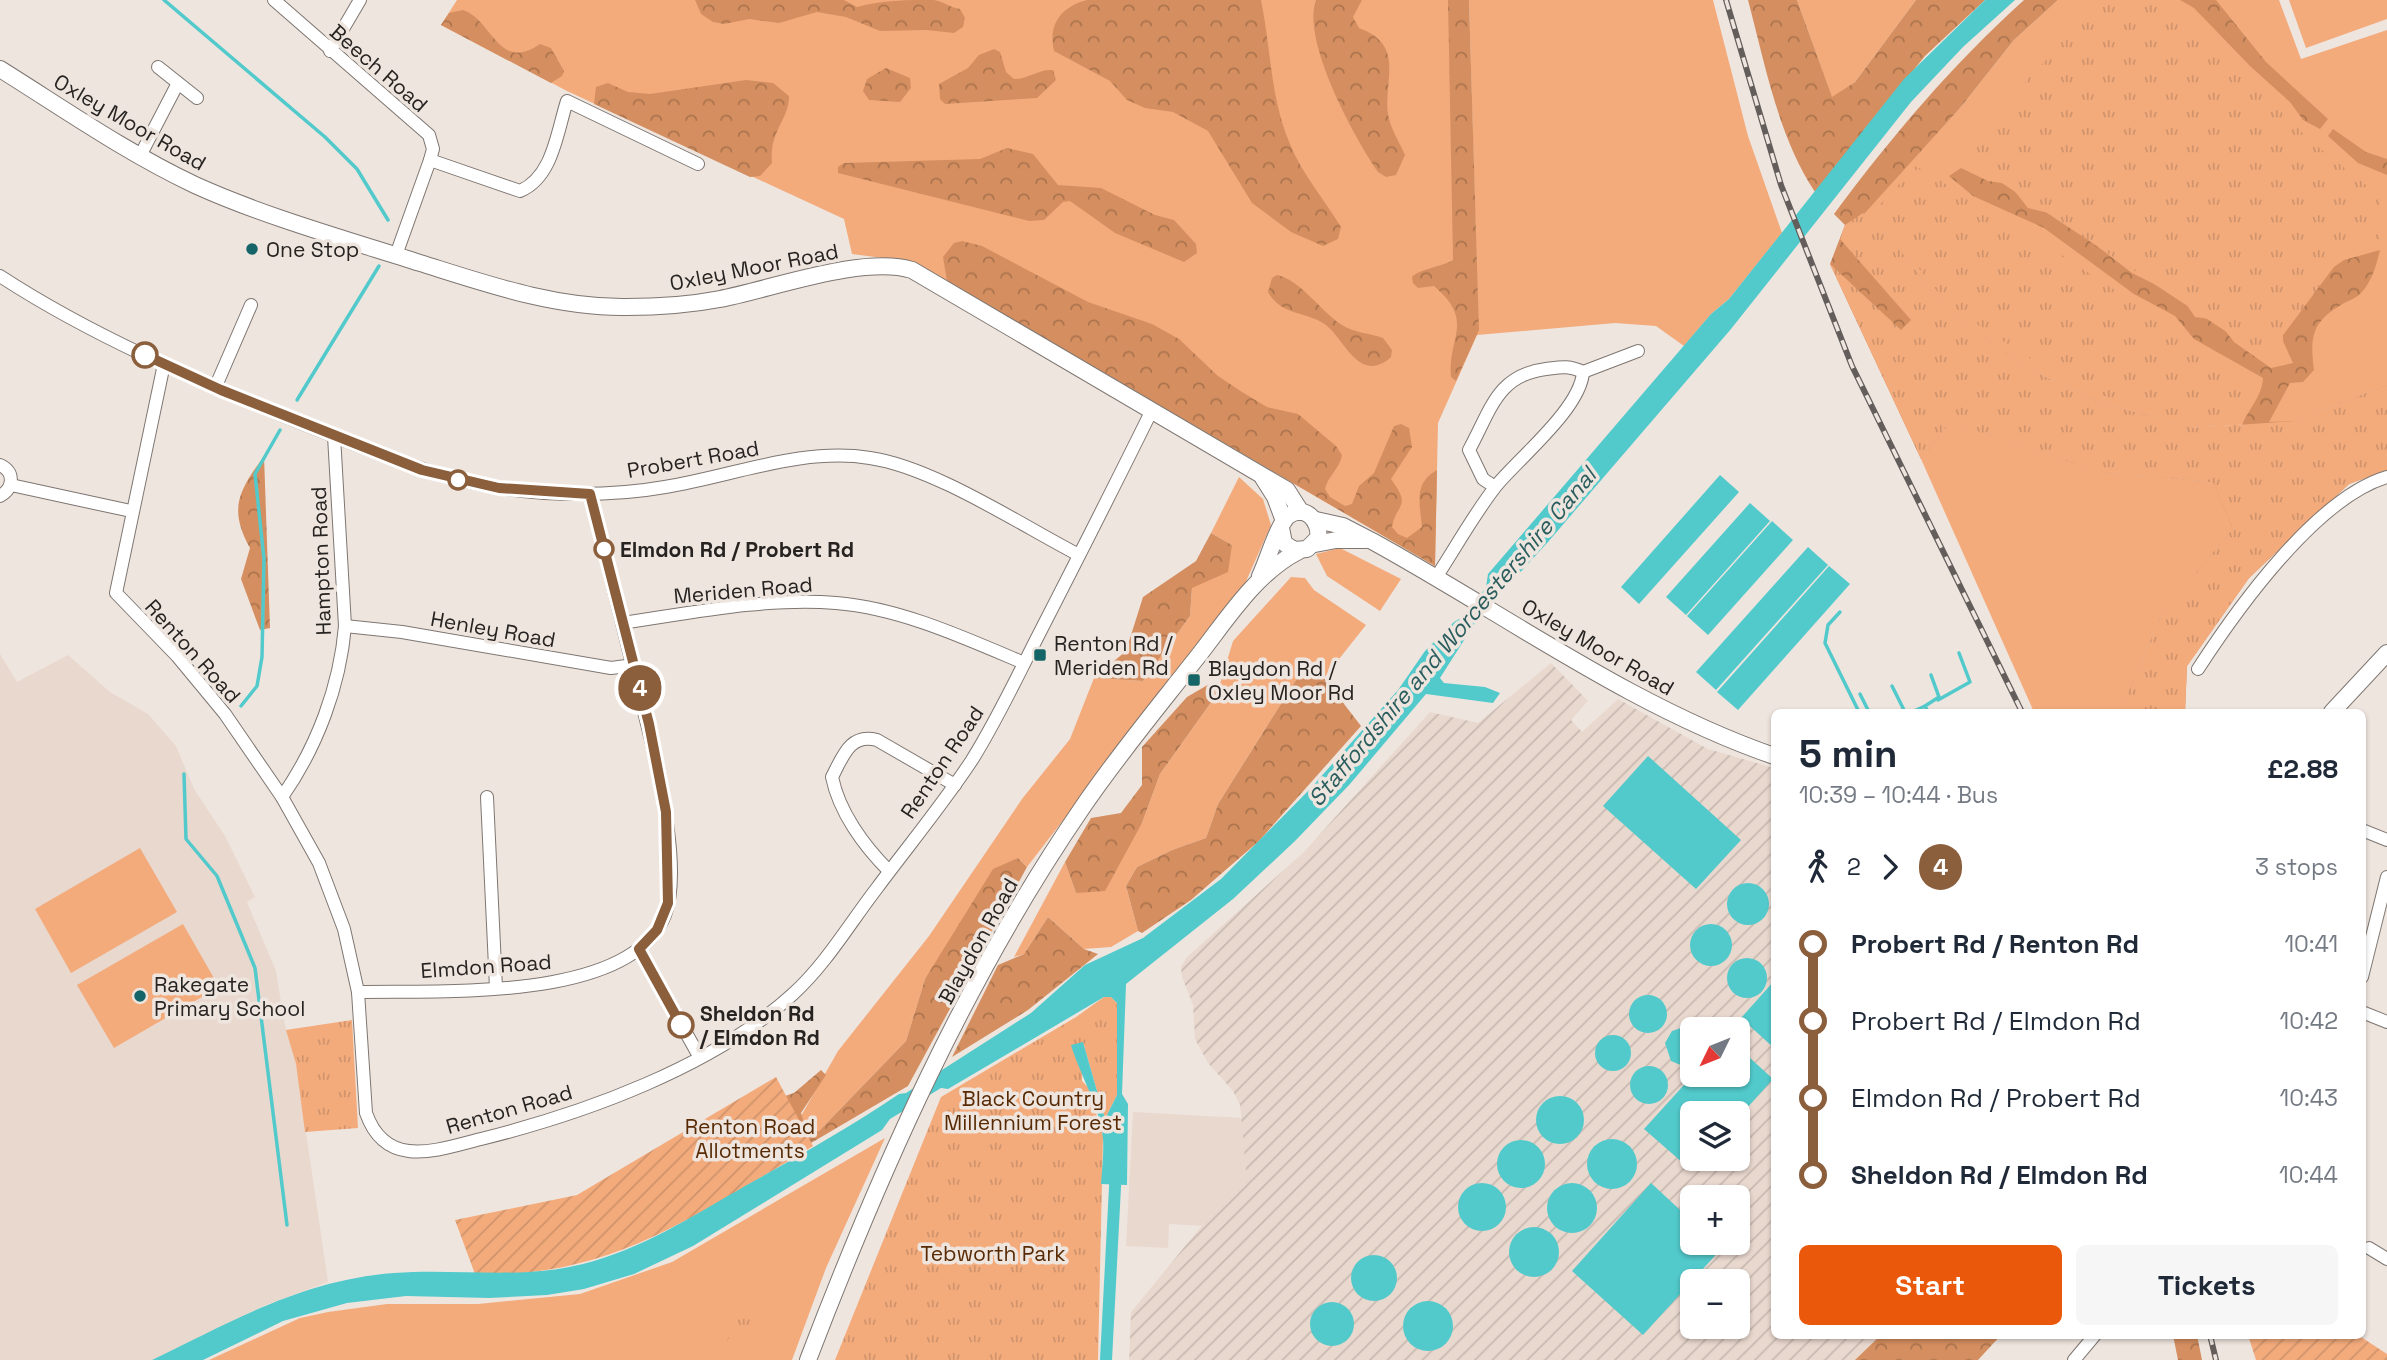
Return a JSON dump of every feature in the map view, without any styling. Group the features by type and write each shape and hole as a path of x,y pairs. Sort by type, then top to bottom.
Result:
{"street":[{"name":"Beech Road","path":"274,0 429,135 433,149 430,160"},
{"path":"330,51 360,0"},
{"path":"158,67 197,98"},
{"name":"Oxley Moor Road","path":"0,69 140,156 218,194 396,255 520,293 575,304 623,307 719,299 868,266 900,266 927,277 1287,490 1309,516 1343,526 1437,576 1558,650 1687,720 1771,755"},
{"path":"140,156 178,83"},
{"path":"396,255 430,160 520,191 544,174 567,101 698,164"},
{"name":"Probert Road","path":"0,276 87,328 215,388 394,461 452,479 543,493 590,494 666,487 814,457 871,458 925,474 1079,555"},
{"path":"215,388 251,305"},
{"path":"1495,487 1483,479 1469,450 1504,385 1525,371 1570,366 1583,372 1620,363 1638,351"},
{"name":"Renton Road","path":"164,364 116,586 119,598 197,679 282,797 307,839 333,898 358,992 366,1113 378,1136 401,1150 439,1150 584,1108 635,1088 699,1056 794,993 955,785 991,727 1152,410"},
{"path":"1437,576 1495,487 1563,412 1582,381 1583,372"},
{"name":"Hampton Road","path":"282,797 317,733 338,678 345,626 334,436"},
{"path":"0,465 11,475 11,485 0,496"},
{"name":"Oxley Moor Road","path":"1259,473 1275,497 1282,524"},
{"path":"2198,669 2236,610 2271,568 2364,484 2387,477"},
{"path":"11,485 131,511"},
{"name":"Elmdon Road","path":"358,992 496,988 548,984 573,978 608,966 639,949 664,916 670,880 666,812 659,772 590,494"},
{"path":"1292,514 1309,516 1320,532 1307,547 1284,543 1282,524 1292,514"},
{"name":"Blaydon Road","path":"808,1360 891,1159 950,1036 1018,911 1082,808 1139,730 1256,584 1282,524"},
{"name":"Oxley Moor Road","path":"1307,547 1336,540 1372,541"},
{"name":"Blaydon Road","path":"1256,584 1307,547"},
{"name":"Meriden Road","path":"623,623 790,602 838,603 867,608 936,628 1024,663"},
{"name":"Henley Road","path":"345,626 402,632 611,668 634,665"},
{"path":"2335,709 2387,653"},
{"path":"889,871 865,844 835,793 832,777 850,744 866,737 877,740 955,785"},
{"path":"487,797 496,988"},
{"path":"2366,832 2387,840"},
{"path":"2366,961 2387,877"},
{"path":"639,949 699,1056"},
{"path":"2366,1014 2387,1022"},
{"path":"2370,1248 2387,1259"},
{"path":"2074,1360 2092,1339"}],"shaded area":[{"name":"Rakegate Primary School","path":"0,654 17,682 68,655 110,692 148,714 176,746 194,789 225,836 255,897 247,902 276,971 284,1021 296,1064 328,1282 263,1306 152,1360 0,1360"},
{"path":"1551,663 1588,701 1571,720 1582,732 1618,699 1708,749 1771,767 1771,1339 1997,1339 1978,1360 1129,1360 1131,1312 1246,1172 1240,1105 1233,1091 1208,1063 1195,1039 1193,1005 1181,967 1186,958 1303,853 1430,712 1478,723"},
{"path":"1133,1112 1243,1118 1246,1173 1205,1226 1169,1224 1168,1248 1126,1246"}],"green space":[{"path":"457,0 1456,0 1478,314 1469,0 1713,0 1748,136 1782,233 1729,299 1711,314 1684,346 1656,326 1615,323 1477,335 1438,423 1435,566 914,262 852,254 844,219 567,91 441,25"},
{"path":"695,0 844,0 857,7 905,0 934,0 960,9 965,18 963,27 954,33 927,30 880,31 846,17 817,12 779,23 749,19 724,24 713,22 701,14"},
{"path":"1087,0 1261,0 1283,126 1301,166 1341,227 1338,239 1323,246 1291,232 1252,203 1208,131 1173,112 1145,108 1127,100 1110,81 1054,51 1053,33 1058,18 1070,7"},
{"path":"1316,0 1362,0 1353,17 1359,28 1373,35 1387,53 1388,114 1405,155 1396,175 1386,177 1378,172 1332,88 1316,39 1313,17"},
{"path":"1448,0 1469,0 1479,330 1456,381 1451,377 1457,330 1454,310 1434,286 1418,288 1412,277 1453,260"},
{"path":"1748,0 1797,0 1832,97 1855,82 1916,0 1985,0 1925,56 1815,192 1782,124"},
{"path":"1797,0 1916,0 1855,82 1832,98"},
{"path":"2024,0 2058,0 2014,40 1960,108 1864,214 1896,245 1944,308 2028,369 2101,403 2193,428 2242,425 2258,396 2263,378 2194,339 2175,316 2134,294 2044,228 1973,196 1949,176 1961,168 1988,181 2009,184 2028,208 2057,215 2132,273 2182,298 2195,317 2217,320 2234,342 2271,368 2293,363 2283,341 2283,318 2328,271 2344,260 2380,250 2373,274 2360,294 2331,311 2318,325 2312,349 2314,370 2303,382 2290,383 2269,422 2296,421 2387,385 2387,470 2349,484 2249,578 2187,666 2185,709 2121,709 2163,611 2233,529 2213,482 2101,472 1950,422 1921,459 1830,264 1845,225 1834,214 1924,102"},
{"path":"2058,0 2279,0 2301,59 2387,30 2387,385 2296,421 2193,428 2101,403 2028,369 1944,308 1896,245 1863,213 1960,108 2014,40"},
{"path":"2095,0 2148,0 2174,7 2312,142 2381,197 2379,239 2348,248 2266,358 1961,156 1981,128 2052,54"},
{"path":"2180,0 2216,0 2266,62 2328,119 2320,129 2303,120 2290,102 2250,66 2194,8"},
{"path":"2289,0 2387,0 2387,19 2306,48"},
{"path":"463,10 482,24 505,49 514,52 526,51 540,44 551,48 564,71 562,76 551,83 441,25 449,13"},
{"path":"994,49 1000,52 1006,72 1014,79 1053,70 1056,80 1037,98 945,104 940,99 939,84 968,68 979,55"},
{"path":"886,68 910,78 911,88 900,102 869,100 863,91 867,79"},
{"path":"746,80 773,83 789,96 786,112 773,142 772,163 760,176 750,177 594,104 596,87 608,83 628,92 650,94"},
{"path":"2333,129 2366,152 2387,159 2387,175 2358,163 2328,136"},
{"path":"1007,148 1033,154 1058,185 1101,188 1155,215 1174,220 1196,244 1197,253 1184,262 1115,233 1070,201 1063,202 1044,220 1029,221 838,173 838,167 844,163 980,159"},
{"path":"1916,166 2051,248 2259,385 2240,421 2187,424 2072,385 1950,307 1873,212"},
{"path":"1863,213 1896,245 1944,308 2028,369 2101,403 2193,428 2296,421 2387,385 2387,470 2349,484 2249,578 2187,666 2185,709 2121,709 2163,611 2233,529 2213,482 2101,472 1950,422 1921,459 1830,264 1901,330 1911,320 1840,239 1845,225"},
{"path":"962,241 982,246 1088,302 1152,324 1179,339 1218,376 1242,392 1267,407 1298,414 1336,446 1342,455 1325,489 1330,497 1345,506 1352,504 1359,486 1374,473 1394,426 1401,424 1409,428 1412,447 1391,479 1402,500 1392,527 1407,538 1422,527 1421,488 1429,475 1437,470 1435,566 947,281 943,257 954,243"},
{"path":"1277,275 1302,289 1342,325 1383,338 1392,350 1391,357 1380,364 1366,365 1354,357 1329,327 1279,305 1268,292 1272,278"},
{"path":"1950,422 2101,472 2213,482 2234,528 2163,611 2121,709 2033,709 1921,459"},
{"path":"264,456 270,628 260,630 241,579 250,548 239,522 238,511 243,490"},
{"path":"1239,477 1263,499 1271,525 1244,586 1027,867 1018,858 925,979 906,1041 818,1132 809,1131 801,1116 838,1051 929,936 1022,799 1070,739 1094,678 1143,681 1190,616 1192,588 1232,545 1211,533"},
{"path":"1211,533 1232,545 1228,572 1192,588 1190,616 1143,681 1094,678 1126,651 1143,597 1196,561"},
{"path":"1340,548 1401,579 1380,611 1327,576 1316,554"},
{"path":"1291,577 1305,578 1314,590 1366,625 1324,678 1301,672 1218,804 1206,838 1172,850 1137,867 1126,886 1138,931 1111,947 1084,949 1048,917 1024,954 1014,957 1065,862 1076,893 1142,823 1160,774 1217,694 1233,641"},
{"path":"1301,672 1324,678 1361,726 1259,841 1191,900 1142,933 1138,931 1126,886 1137,867 1172,850 1206,838 1218,804"},
{"path":"1211,683 1217,694 1160,774 1142,823 1105,891 1076,893 1065,862 1091,818 1121,813 1142,785 1142,747 1187,697"},
{"path":"140,848 177,912 71,973 35,909"},
{"path":"1018,858 1027,867 908,1086 794,1153 782,1097 794,1093 821,1070 826,1075 801,1113 807,1132 819,1131 906,1041 925,979 993,869"},
{"path":"1048,917 1084,949 1098,954 1028,1010 952,1057 998,965 1024,954"},
{"path":"183,924 219,987 114,1048 77,985"},
{"name":"Tebworth Park","path":"1104,997 1111,997 1117,1003 1117,1095 1105,1119 1083,1042 1082,1081 1088,1087 1103,1136 1098,1360 835,1360 941,1097 1076,1017"},
{"path":"352,1020 358,1128 305,1132 296,1064 286,1030"},
{"name":"Renton Road Allotments","path":"776,1077 813,1146 720,1202 645,1240 606,1255 565,1267 522,1273 475,1274 455,1220 577,1195"},
{"path":"885,1138 826,1268 792,1360 209,1360 300,1318 328,1312 387,1304 478,1304 580,1294 672,1262"},
{"path":"754,1318 753,1344 727,1345 730,1320"},
{"path":"1877,1339 1997,1339 1978,1360 1855,1360"},
{"path":"2174,1339 2198,1339 2202,1360 2178,1360"},
{"path":"2249,1339 2364,1339 2387,1354 2387,1360 2256,1360"}],"water":[{"name":"Staffordshire and Worcestershire Canal","path":"1985,0 2015,0 1963,47 1911,102 1731,329 1548,542 1516,577 1494,593 1440,678 1444,683 1485,687 1500,693 1493,703 1426,694 1350,784 1295,841 1233,899 1126,984 1122,1094 1128,1104 1127,1185 1101,1184 1101,1128 1071,1045 1083,1042 1105,1119 1117,1095 1117,1003 1111,997 1104,997 948,1089 941,1088 890,1119 882,1130 693,1246 634,1274 584,1289 547,1295 489,1298 406,1296 347,1303 283,1321 203,1360 152,1360 269,1304 329,1284 394,1273 512,1273 559,1269 626,1250 686,1220 823,1142 899,1094 906,1093 1031,1013 1085,965 1143,938 1221,879 1310,789 1398,690 1425,651 1454,622 1466,615 1486,587 1488,574 1711,314 1729,299 1904,79"},
{"path":"1720,475 1739,492 1639,604 1621,587"},
{"path":"1750,503 1770,521 1686,615 1666,597"},
{"path":"1772,521 1793,540 1708,635 1687,616"},
{"path":"1808,547 1828,565 1716,690 1696,672"},
{"path":"1829,566 1850,584 1738,710 1717,692"},
{"path":"1648,756 1741,840 1696,889 1603,806"},
{"path":"1748,883 1763,889 1769,904 1763,919 1748,925 1733,919 1727,904 1733,889"},
{"path":"1711,924 1726,930 1732,945 1726,960 1711,966 1696,960 1690,945 1696,930"},
{"path":"1747,958 1755,959 1761,964 1766,970 1766,986 1761,992 1755,997 1747,998 1739,997 1733,992 1728,986 1727,978 1728,970 1733,964 1739,959"},
{"path":"1771,984 1771,1045 1750,1026 1750,1017 1742,1017"},
{"path":"1648,995 1661,1001 1667,1014 1661,1027 1648,1033 1635,1027 1629,1014 1635,1001"},
{"path":"1680,1028 1680,1065 1671,1061 1665,1043 1672,1031"},
{"path":"1613,1035 1626,1040 1631,1053 1626,1066 1613,1071 1600,1066 1595,1053 1600,1040"},
{"path":"1750,1058 1771,1077 1771,1081 1750,1105 1750,1101 1680,1101 1680,1160 1644,1129 1682,1087 1750,1087"},
{"path":"1649,1066 1663,1071 1668,1085 1663,1099 1649,1104 1635,1099 1630,1085 1635,1071"},
{"path":"1560,1096 1577,1103 1584,1120 1577,1137 1560,1144 1543,1137 1536,1120 1543,1103"},
{"path":"1612,1139 1630,1146 1637,1164 1630,1182 1612,1189 1594,1182 1587,1164 1594,1146"},
{"path":"1521,1140 1538,1147 1545,1164 1538,1181 1521,1188 1504,1181 1497,1164 1504,1147"},
{"path":"1482,1183 1499,1190 1506,1207 1499,1224 1482,1231 1465,1224 1458,1207 1465,1190"},
{"path":"1572,1183 1590,1190 1597,1208 1590,1226 1572,1233 1554,1226 1547,1208 1554,1190"},
{"path":"1651,1183 1680,1210 1680,1255 1716,1255 1703,1269 1680,1269 1680,1294 1643,1335 1572,1271"},
{"path":"1534,1227 1552,1234 1559,1252 1552,1270 1534,1277 1516,1270 1509,1252 1516,1234"},
{"path":"1374,1255 1390,1262 1397,1278 1390,1294 1374,1301 1358,1294 1351,1278 1358,1262"},
{"path":"1428,1301 1445,1309 1453,1326 1445,1343 1428,1351 1411,1343 1403,1326 1411,1309"},
{"path":"1332,1302 1348,1308 1354,1324 1348,1340 1332,1346 1316,1340 1310,1324 1316,1308"}],"waterway":[{"path":"164,0 325,137 357,169 388,220"},
{"path":"297,400 379,266"},
{"path":"241,706 257,686 262,657 264,559 255,474 280,430"},
{"path":"1840,612 1828,625 1825,643 1858,709"},
{"path":"1938,700 1970,682 1959,653"},
{"path":"1925,706 1939,697 1931,675"},
{"path":"1892,686 1904,709"},
{"path":"1860,694 1868,709"},
{"path":"1918,709 1925,706 1926,709"},
{"path":"184,774 186,839 217,876 255,968 287,1225"},
{"path":"1106,1360 1116,1168"}],"railway":[{"path":"1726,0 1781,185 1852,366 2021,709"},
{"path":"2211,1339 2216,1360"}],"bus line":[{"name":"4","path":"145,355 221,390 422,470 499,488 590,494 649,724 666,812 670,880 668,903 657,930 639,949 681,1025"}],"place":[{"name":"One Stop","path":"252,249"},
{"name":"Elmdon Rd / Probert Rd","path":"604,549"},
{"name":"Renton Rd / Meriden Rd","path":"1040,655"},
{"name":"Blaydon Rd / Oxley Moor Rd","path":"1194,680"},
{"name":"Rakegate Primary School","path":"140,996"},
{"name":"Sheldon Rd / Elmdon Rd","path":"681,1025"}],"park label":[{"name":"Black Country Millennium Forest","path":"1033,1110"}]}
